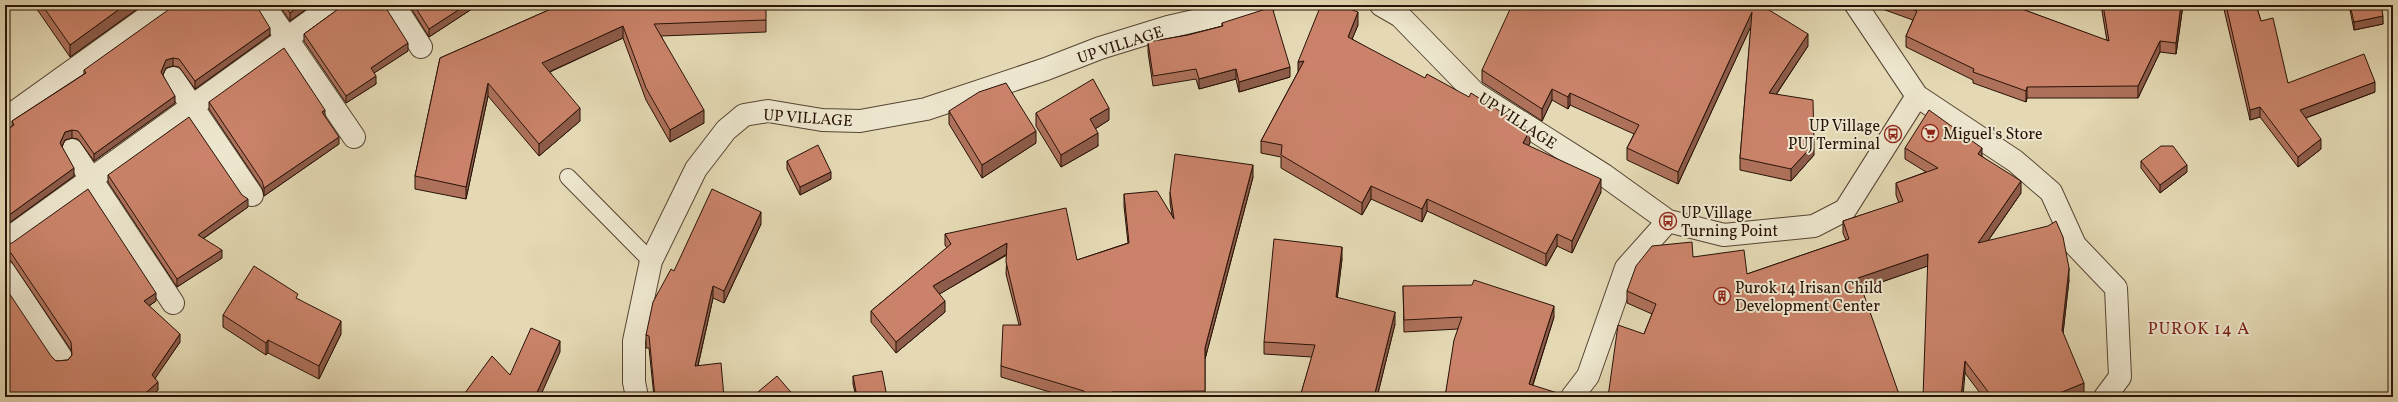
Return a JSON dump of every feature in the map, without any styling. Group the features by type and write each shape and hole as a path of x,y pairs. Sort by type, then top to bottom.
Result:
{"street":[{"path":"5,119 164,5"},
{"path":"264,5 354,137"},
{"path":"5,241 333,5"},
{"path":"394,5 421,47"},
{"name":"UP VILLAGE","path":"637,397 634,382 634,341 651,261 696,169 726,130 744,115 768,111 822,120 860,121 920,111 1046,69 1108,45 1168,28 1264,5"},
{"name":"UP VILLAGE","path":"1380,5 1400,16 1475,93 1604,175 1668,221 1724,235 1814,226 1845,210 1917,96"},
{"path":"1856,5 1917,96 2015,161 2052,192 2075,245 2116,288 2120,377 2105,397"},
{"path":"173,78 252,195"},
{"path":"72,150 92,178 172,302"},
{"path":"1572,397 1588,376 1626,268 1668,221"},
{"path":"5,272 61,357"}],"lane":[{"path":"568,177 651,261"}],"building":[{"path":"42,5 125,5 70,45"},
{"path":"175,5 256,5 270,28 195,81 179,59 173,58 166,60 161,72 175,96 94,154 78,131 72,130 65,132 60,143 74,168 5,218 5,131 14,125 12,121 86,73 84,70"},
{"path":"284,5 301,5 290,13"},
{"path":"342,5 384,5 408,43 371,68 376,76 346,96 304,34"},
{"path":"414,5 466,5 429,29"},
{"path":"560,5 766,5 766,20 654,24 704,110 670,130 646,88 623,26 542,63 580,108 539,144 488,83 466,187 415,176 440,58"},
{"path":"1321,5 1339,5 1358,12 1348,37 1425,78 1427,74 1469,97 1471,93 1530,130 1523,143 1601,179 1572,241 1557,234 1546,254 1427,199 1422,209 1371,186 1362,203 1281,155 1282,145 1261,141 1304,61 1298,62"},
{"path":"1512,5 1761,5 1808,34 1769,93 1813,100 1814,144 1791,169 1740,158 1752,12 1678,172 1627,148 1639,125 1570,93 1568,97 1552,89 1542,109 1482,70"},
{"path":"1901,5 2011,5 2109,41 2103,5 2181,5 2176,43 2160,41 2138,86 2027,87 2026,91 1973,72 1974,69 1906,36 1917,11"},
{"path":"2226,5 2256,5 2261,21 2273,18 2288,83 2364,54 2375,82 2300,110 2321,139 2298,157 2260,107 2250,110"},
{"path":"2350,5 2381,5 2383,16 2354,22"},
{"path":"1272,7 1290,67 1239,82 1236,69 1199,79 1196,69 1153,76 1148,42 1188,35 1223,26 1222,23"},
{"path":"284,48 325,110 322,112 339,137 264,188 262,181 209,102"},
{"path":"1093,79 1109,108 1090,119 1098,133 1061,155 1036,113"},
{"path":"1006,83 1036,131 982,165 949,111 979,92"},
{"path":"1929,110 1982,148 1978,154 2021,181 1978,243 2048,226 2056,221 2063,237 2069,268 2062,330 2084,383 2050,397 1992,397 1965,361 1961,397 1923,397 1928,254 1858,278 1900,397 1608,397 1618,325 1644,334 1656,304 1627,291 1636,266 1652,246 1692,242 1693,257 1744,250 1747,274 1849,239 1843,221 1903,201 1896,183 1938,168 1905,148"},
{"path":"189,117 242,195 248,199 198,235 222,250 177,279 108,175"},
{"path":"818,145 831,172 800,187 787,161"},
{"path":"2161,146 2173,146 2187,165 2160,185 2141,161"},
{"path":"1175,154 1253,165 1205,348 1205,391 1112,392 1112,397 1083,397 1084,391 1001,366 1003,325 1021,325 1006,262 1007,243 933,286 945,301 896,342 871,311 951,244 945,234 1066,208 1077,260 1129,243 1124,194 1157,191 1174,219 1170,192"},
{"path":"88,189 156,293 144,301 180,334 152,375 158,382 141,397 5,397 5,287 51,356 56,361 68,360 72,355 71,342 11,253 5,252 5,244 12,243"},
{"path":"712,189 761,212 724,291 713,286 695,366 721,363 724,397 655,397 649,336 646,335 653,302 671,269 674,271"},
{"path":"1274,239 1342,247 1336,297 1395,312 1374,397 1300,397 1315,345 1264,342"},
{"path":"254,266 298,294 296,298 341,321 319,366 268,340 266,343 223,315"},
{"path":"1474,280 1554,306 1529,384 1570,397 1445,397 1454,340 1462,317 1404,320 1403,286 1472,285"},
{"path":"531,328 560,341 535,397 462,397 492,356 510,375"},
{"path":"882,371 887,397 857,397 853,376"},
{"path":"777,376 795,397 752,397"}],"place":[{"name":"Miguel's Store","path":"1930,133"},
{"name":"UP Village PUJ Terminal","path":"1893,134"},
{"name":"UP Village Turning Point","path":"1668,221"},
{"name":"Purok 14 Irisan Child Development Center","path":"1722,296"}],"district":[{"name":"PUROK 14 A","path":"2199,328"}]}
